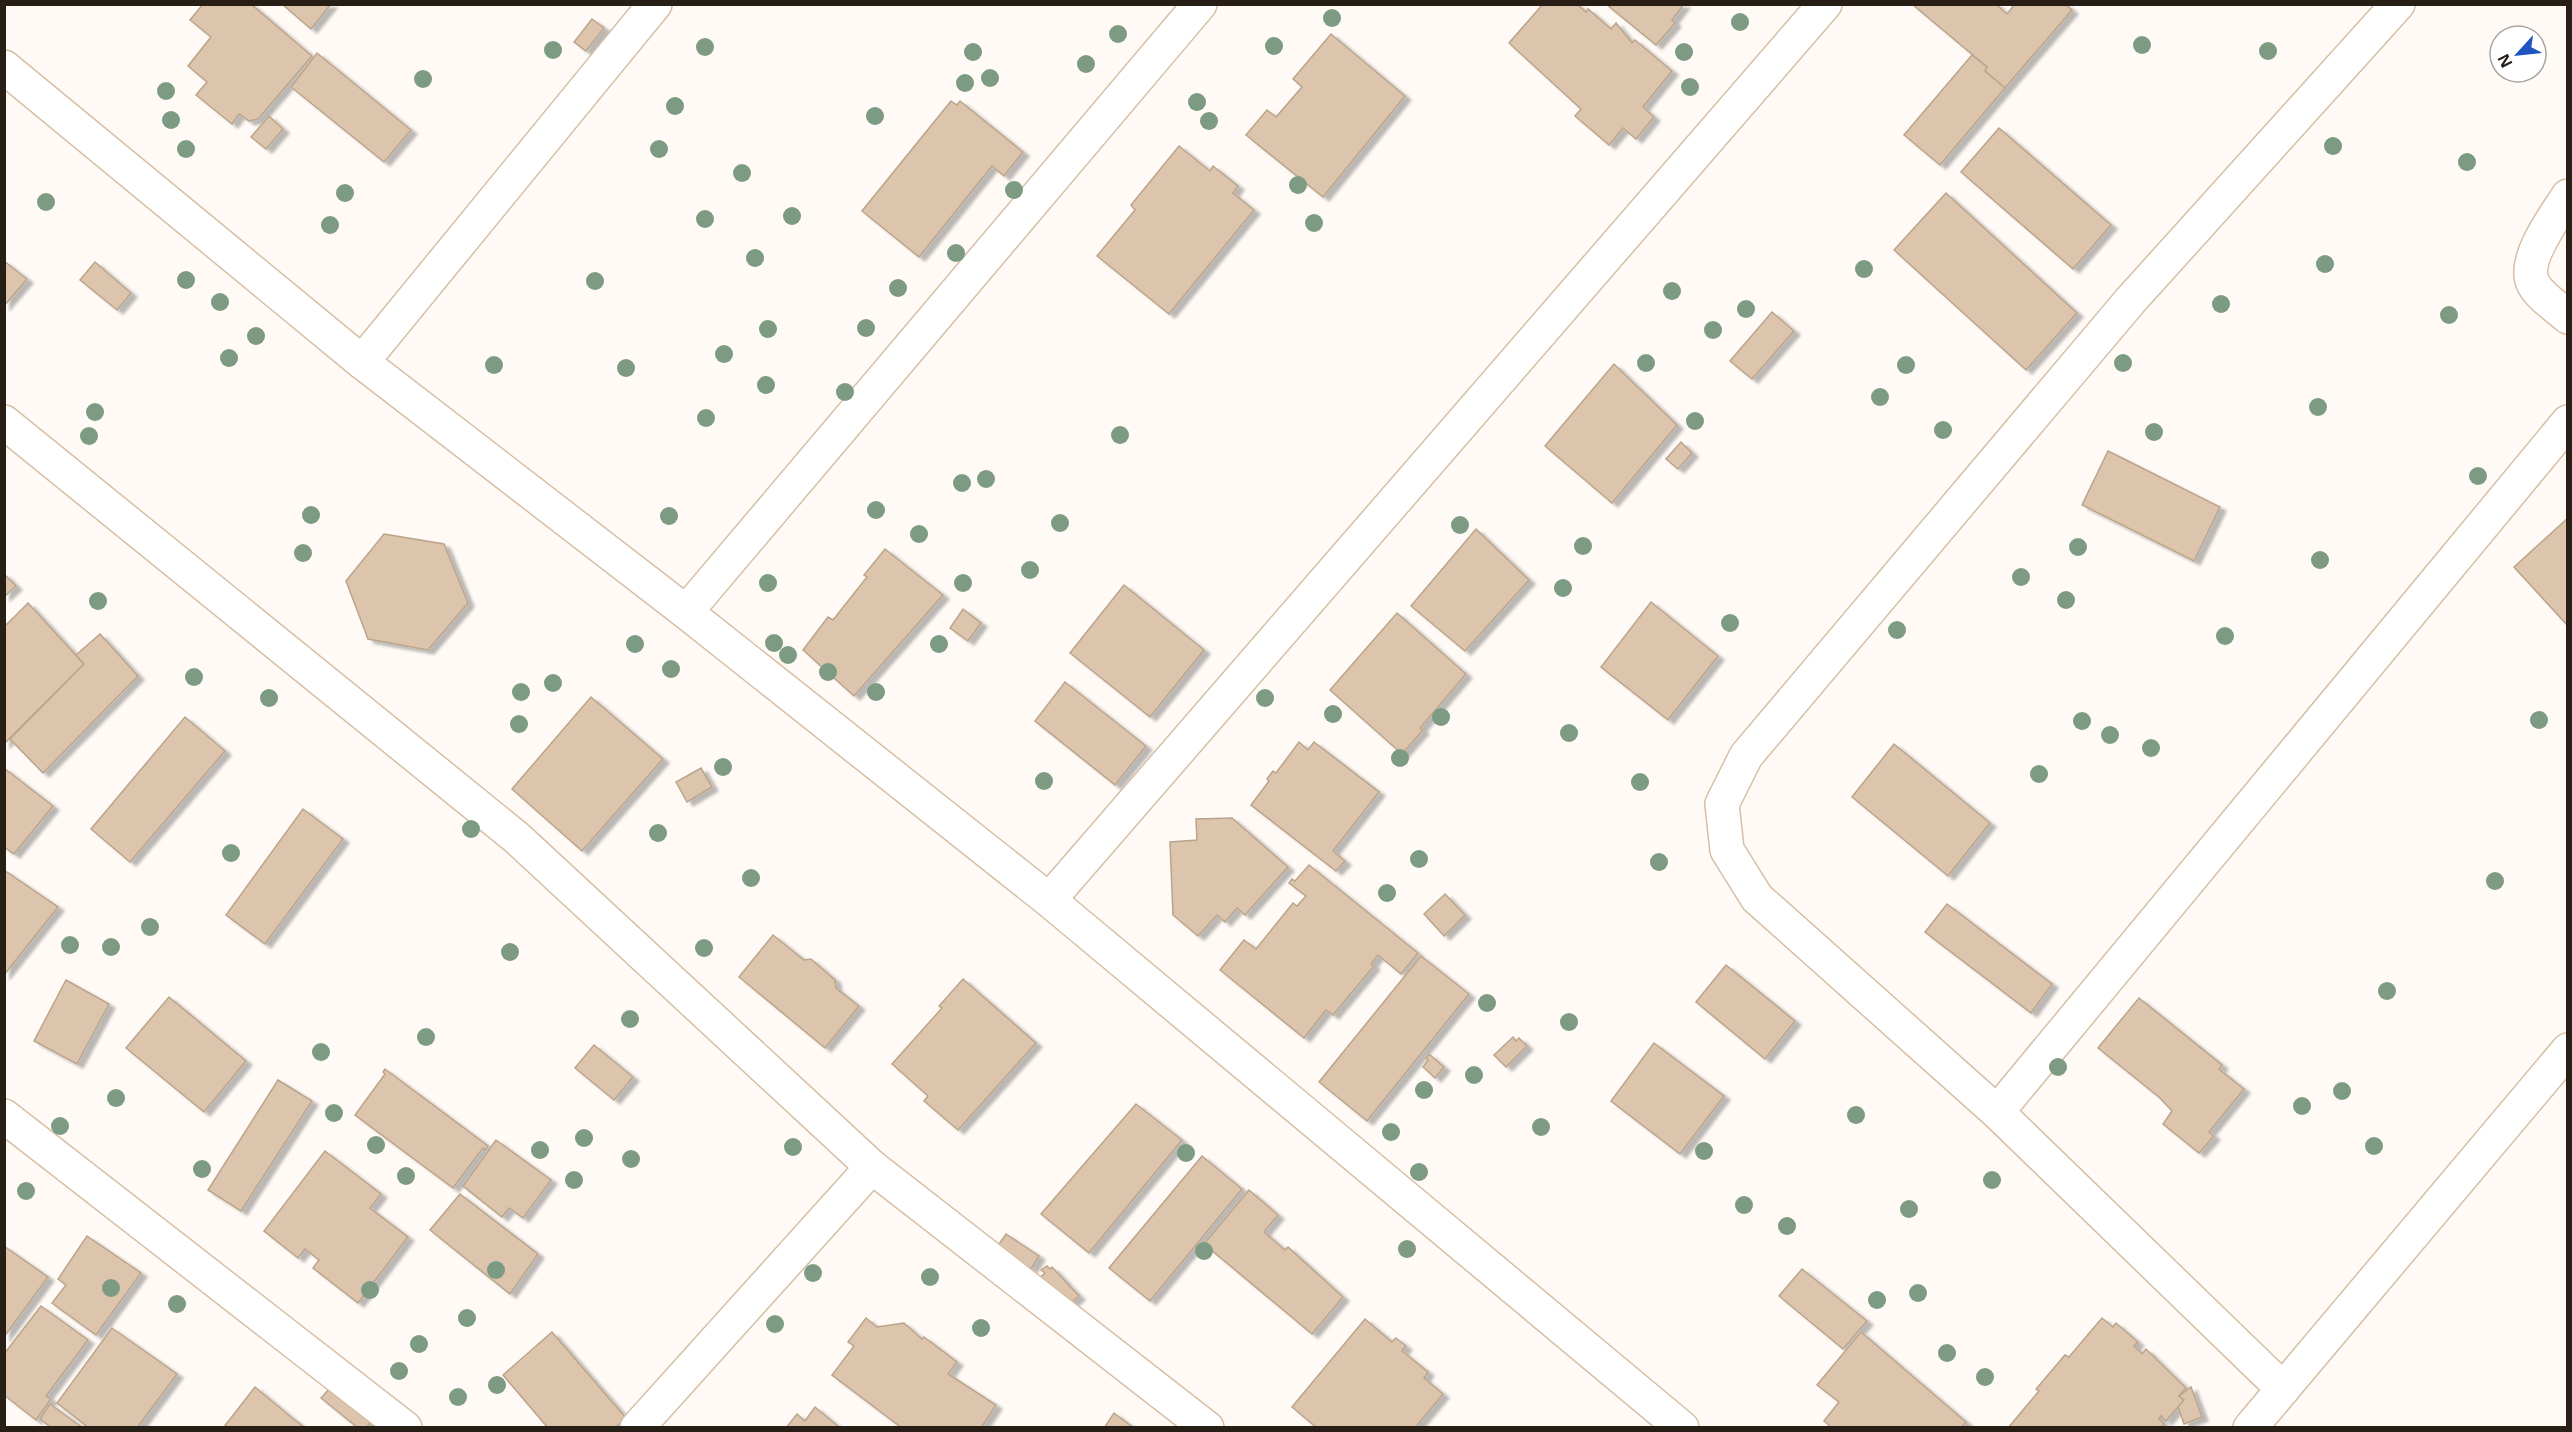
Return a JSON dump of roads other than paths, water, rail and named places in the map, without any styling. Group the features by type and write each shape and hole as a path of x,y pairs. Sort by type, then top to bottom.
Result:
{"street":[{"path":"362,362 655,4"},
{"path":"686,612 1200,4"},
{"path":"1048,900 1825,4"},
{"path":"2283,1389 1996,1112 1757,898 1727,850 1722,804 1746,756 1761,737 2130,301 2398,4"},
{"path":"4,66 362,362 686,612 1048,900 1682,1428"},
{"path":"2568,196 2534,252 2531,266 2533,284 2568,318"},
{"path":"1996,1112 2568,422"},
{"path":"9,435 517,838 872,1167 1207,1428"},
{"path":"2250,1428 2568,1050"},
{"path":"4,1116 405,1428"},
{"path":"637,1428 872,1167"}]}
